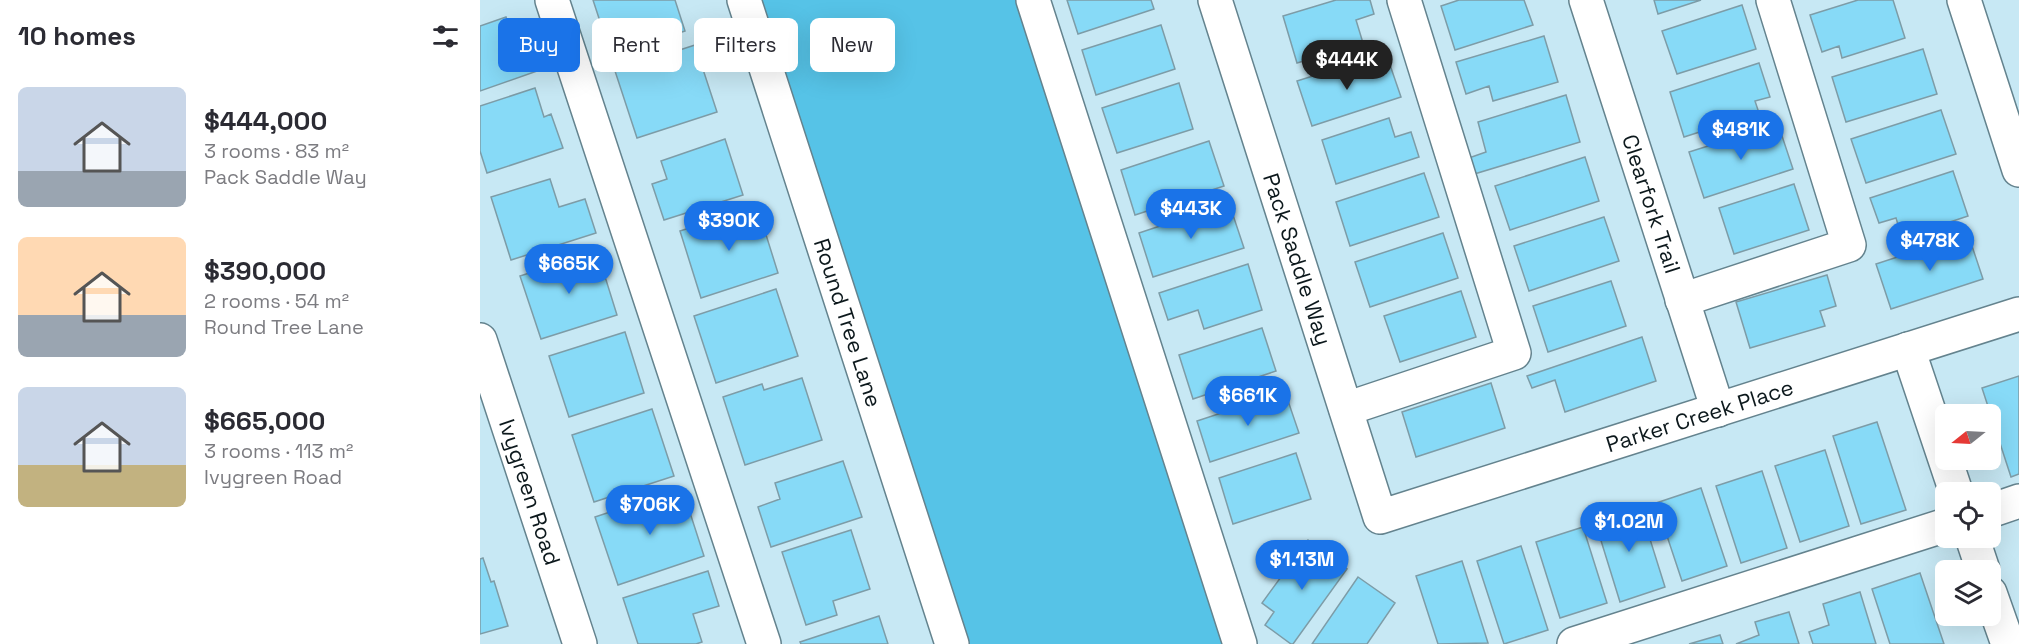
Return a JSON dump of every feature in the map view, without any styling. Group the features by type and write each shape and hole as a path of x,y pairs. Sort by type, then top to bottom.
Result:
{"street":[{"path":"552,0 764,644"},
{"name":"Round Tree Lane","path":"744,0 952,644"},
{"path":"1033,0 1240,644"},
{"name":"Pack Saddle Way","path":"1215,0 1380,517"},
{"path":"1346,409 1514,353 1404,0"},
{"name":"Clearfork Trail","path":"1586,0 1718,410"},
{"path":"1682,300 1849,245 1773,0"},
{"path":"1964,0 2019,170"},
{"name":"Parker Creek Place","path":"1380,517 2019,314"},
{"name":"Ivygreen Road","path":"480,340 580,644"},
{"path":"1908,349 1953,482"},
{"path":"2001,507 2019,501"},
{"path":"1574,644 1935,529"},
{"path":"2001,624 2008,644"}],"shaded area":[{"path":"759,0 1022,0 1229,644 968,644 782,72 798,72 798,18 765,18"}],"building":[{"path":"593,0 675,0 681,18 599,18"},
{"path":"1067,0 1151,0 1154,9 1078,34"},
{"path":"1336,0 1370,0 1374,14 1356,20 1363,43 1297,63 1283,16"},
{"path":"1459,0 1524,0 1533,25 1455,50 1441,6"},
{"path":"1654,0 1701,0 1658,14"},
{"path":"1858,0 1893,0 1905,38 1842,58 1839,46 1822,52 1810,15"},
{"path":"1742,5 1756,49 1677,74 1662,31"},
{"path":"498,20 498,72 534,72 480,91 480,26"},
{"path":"1161,25 1175,69 1096,95 1082,50"},
{"path":"1544,36 1558,82 1493,101 1489,86 1466,94 1456,62"},
{"path":"694,45 694,72 704,72 717,112 637,138 615,72 682,72 682,49"},
{"path":"1923,49 1937,94 1846,122 1832,77"},
{"path":"1370,58 1374,70 1390,65 1401,97 1312,126 1297,81"},
{"path":"1759,63 1770,97 1755,101 1759,113 1684,137 1670,92"},
{"path":"1179,83 1193,129 1117,153 1102,108"},
{"path":"535,88 544,117 551,114 563,148 487,173 480,151 480,106"},
{"path":"1566,95 1580,142 1471,175 1466,159 1486,152 1478,122"},
{"path":"1941,110 1956,154 1866,183 1851,139"},
{"path":"1389,118 1395,137 1411,132 1419,157 1336,184 1322,140"},
{"path":"1778,124 1793,169 1704,198 1689,152"},
{"path":"725,139 743,195 664,220 652,184 667,179 661,161"},
{"path":"1209,141 1224,186 1135,215 1121,170"},
{"path":"1585,157 1599,201 1510,230 1495,186"},
{"path":"1953,171 1968,216 1902,238 1896,218 1879,223 1870,198"},
{"path":"1424,173 1439,217 1350,246 1336,202"},
{"path":"550,179 559,207 585,199 596,233 511,260 491,197"},
{"path":"1794,184 1809,230 1734,254 1719,208"},
{"path":"1229,203 1244,248 1153,277 1139,233"},
{"path":"757,206 778,273 701,298 680,231"},
{"path":"1604,217 1619,261 1529,291 1514,246"},
{"path":"1443,233 1458,278 1370,307 1355,262"},
{"path":"1968,234 1983,279 1891,309 1876,264"},
{"path":"597,251 617,315 541,339 520,276"},
{"path":"1248,264 1262,310 1204,329 1198,310 1168,320 1159,293"},
{"path":"1827,275 1836,306 1820,311 1825,326 1750,348 1736,302"},
{"path":"1611,281 1626,326 1548,352 1533,306"},
{"path":"776,289 798,356 716,383 694,316"},
{"path":"1461,291 1476,337 1400,362 1384,316"},
{"path":"1262,328 1276,371 1193,399 1179,355"},
{"path":"625,332 644,393 569,417 549,356"},
{"path":"1642,337 1656,381 1565,412 1555,380 1532,388 1527,376"},
{"path":"2019,376 2019,474 2011,477 2001,446 2001,404 1987,404 1982,388"},
{"path":"802,378 822,440 745,465 723,397 762,384 764,390"},
{"path":"1491,383 1505,428 1416,457 1402,412"},
{"path":"1285,392 1299,433 1210,462 1197,421"},
{"path":"652,409 674,476 594,502 572,435"},
{"path":"1877,422 1906,510 1861,524 1833,436"},
{"path":"1825,450 1849,526 1800,542 1775,466"},
{"path":"1296,453 1311,499 1233,524 1219,478"},
{"path":"843,461 862,517 771,547 758,507 780,499 775,483"},
{"path":"1762,471 1787,548 1741,563 1716,486"},
{"path":"682,488 704,556 618,585 595,517"},
{"path":"1701,488 1727,566 1682,581 1656,503"},
{"path":"1639,504 1665,587 1620,602 1594,518"},
{"path":"1583,527 1607,603 1560,618 1536,542"},
{"path":"851,530 870,589 833,601 837,615 806,625 782,552"},
{"path":"1308,540 1347,569 1291,644 1265,625 1274,612 1262,603"},
{"path":"1521,546 1548,630 1504,644 1477,561"},
{"path":"483,558 491,582 494,581 508,626 480,634 480,559"},
{"path":"1462,561 1488,643 1438,644 1416,576"},
{"path":"708,571 719,606 693,614 702,642 696,644 638,644 623,598"},
{"path":"1920,573 1935,617 1935,626 1938,626 1944,644 1890,644 1872,589"},
{"path":"1358,577 1395,603 1367,644 1312,644"},
{"path":"1860,592 1876,644 1813,644 1809,632 1829,625 1823,604"},
{"path":"1789,612 1799,644 1736,644 1759,635 1755,622"},
{"path":"879,616 888,644 801,644 800,642"},
{"path":"1720,635 1723,644 1689,644"}]}
